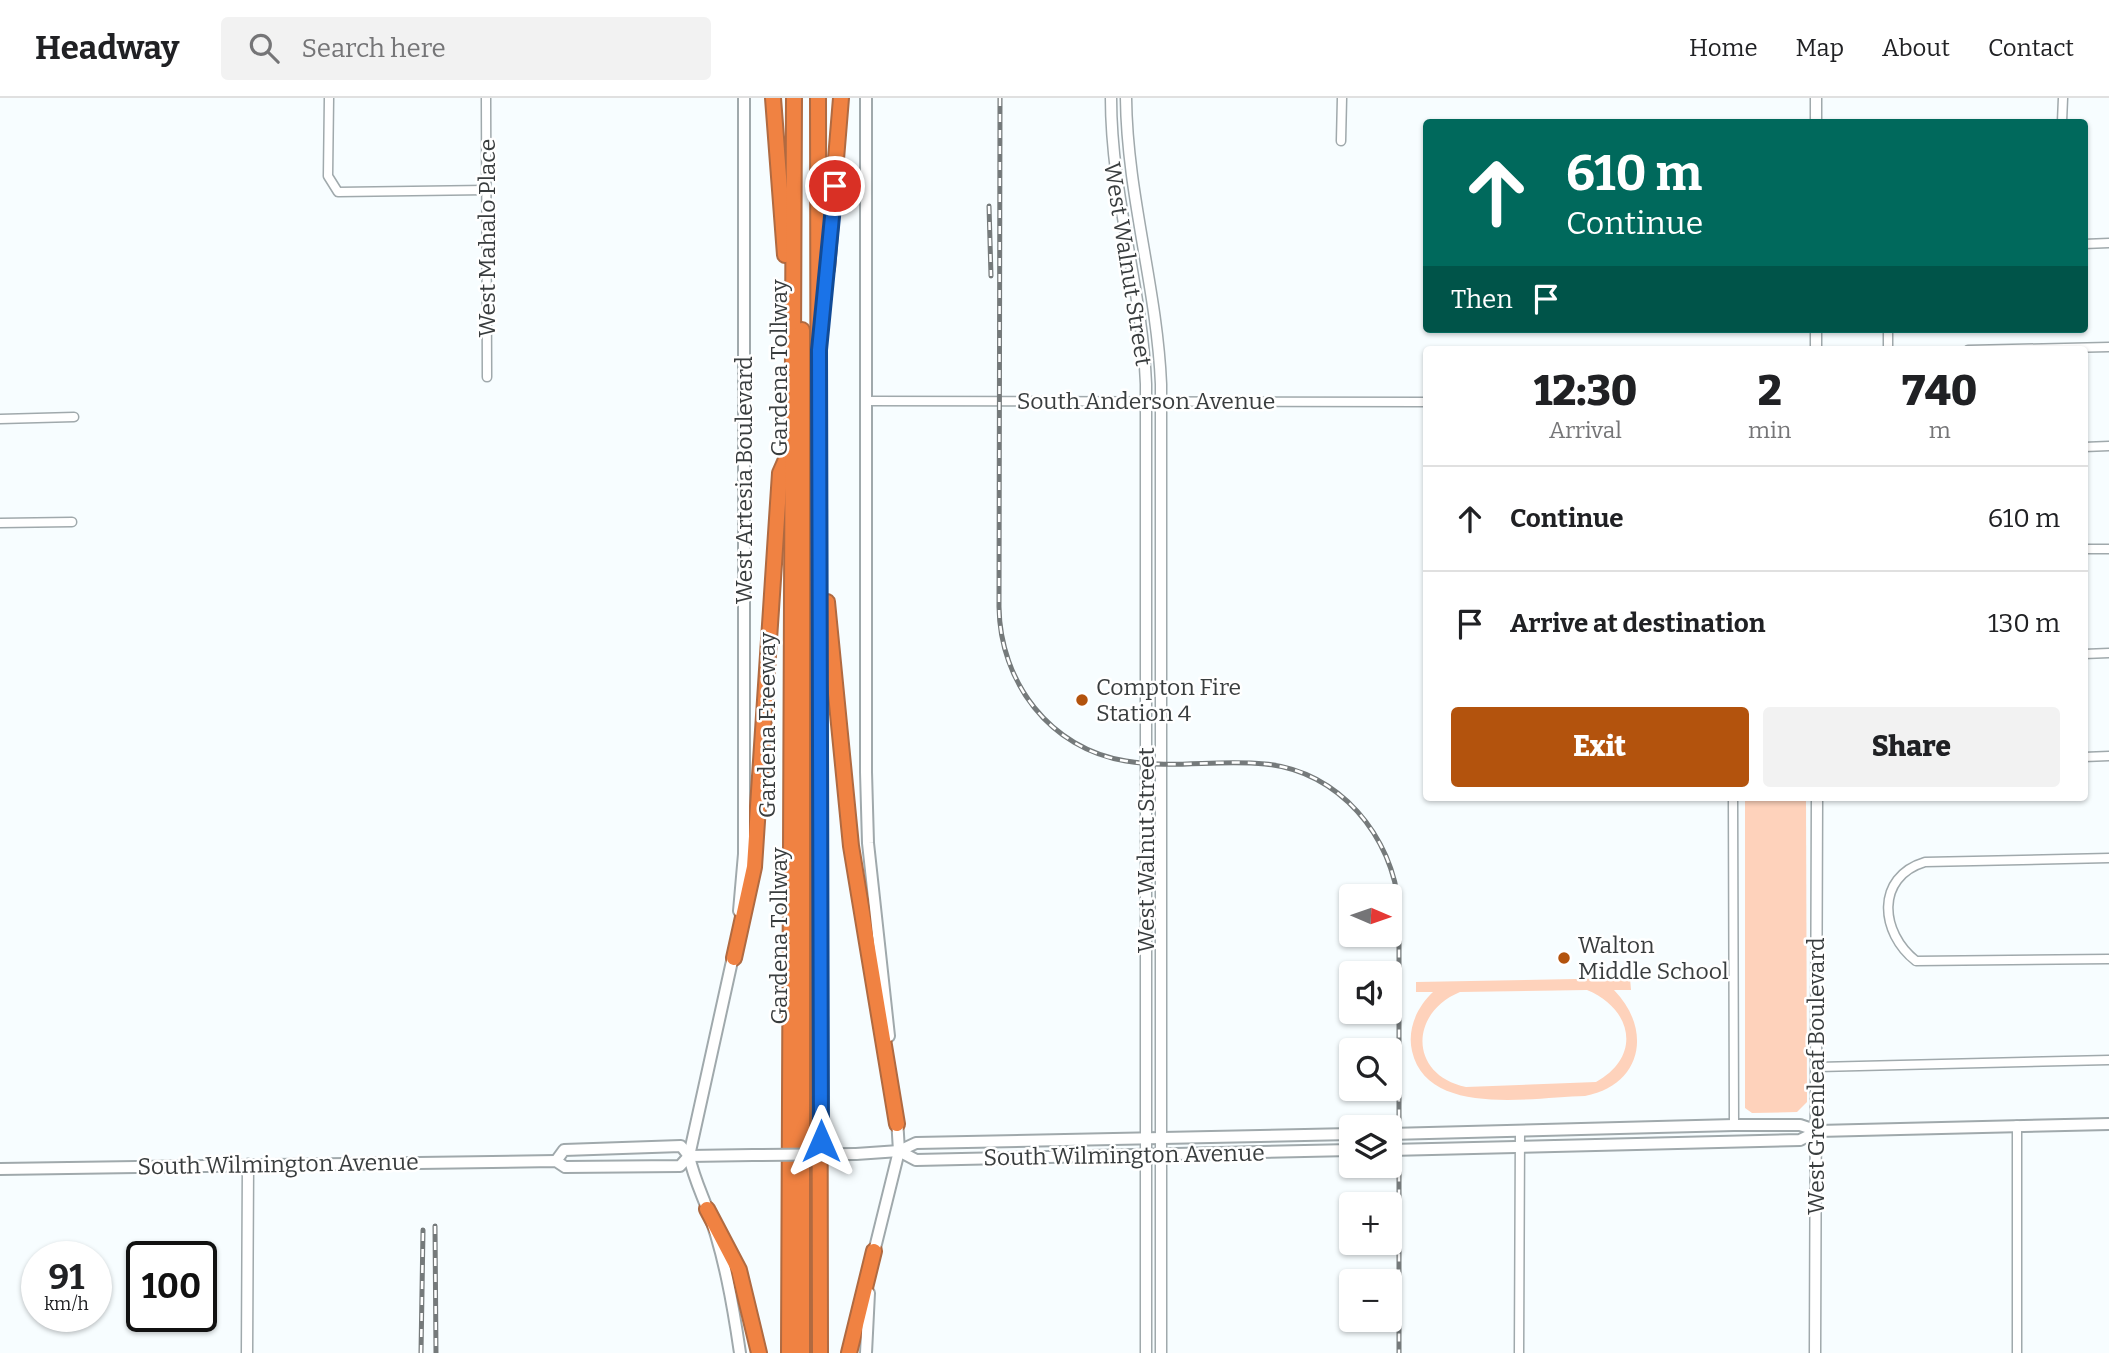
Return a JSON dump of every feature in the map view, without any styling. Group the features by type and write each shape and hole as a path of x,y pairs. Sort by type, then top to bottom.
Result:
{"highway":[{"path":"773,98 792,343"},
{"name":"Gardena Freeway","path":"789,1353 790,449 794,98"},
{"name":"Gardena Tollway","path":"802,1353 803,98"},
{"name":"Gardena Tollway","path":"810,98 810,1353"},
{"path":"818,98 820,1353"},
{"path":"819,350 841,98"},
{"path":"734,958 754,867 780,473 790,449"},
{"path":"819,484 841,762 851,846 897,1124"},
{"path":"707,1209 739,1270 759,1353"},
{"path":"849,1353 874,1251"}],"main road":[{"name":"West Artesia Boulevard","path":"740,1353 734,1314 707,1209 694,1180 689,1156 734,958 744,854 744,98"},
{"path":"866,98 868,836 899,1151 874,1251 866,1353"},
{"path":"1402,1134 1734,1125 1800,1125 1818,1131 2109,1124"},
{"path":"1402,1150 1800,1140 1818,1131"},
{"name":"South Wilmington Avenue","path":"0,1169 556,1161 565,1167 680,1166 689,1156 856,1154 899,1151 916,1143 1339,1134"},
{"name":"South Wilmington Avenue","path":"556,1161 564,1150 681,1146 689,1156"},
{"name":"South Wilmington Avenue","path":"899,1151 916,1160 1339,1150"}],"street":[{"path":"330,98 328,176 338,192 487,190"},
{"name":"West Mahalo Place","path":"486,98 487,377"},
{"name":"West Walnut Street","path":"1111,98 1114,175 1143,328 1146,401 1146,1353"},
{"name":"West Walnut Street","path":"1126,98 1129,173 1160,345 1161,1353"},
{"path":"1341,141 1342,98"},
{"path":"1816,98 1816,119"},
{"path":"2062,119 2063,98"},
{"path":"2088,244 2109,243"},
{"path":"2088,347 2109,347"},
{"name":"South Anderson Avenue","path":"866,401 1423,402"},
{"path":"0,419 74,417"},
{"path":"2088,447 2109,446"},
{"path":"0,523 72,522"},
{"path":"2088,549 2109,549"},
{"path":"2088,654 2109,653"},
{"path":"2088,757 2109,756"},
{"path":"1733,801 1734,1125"},
{"name":"West Greenleaf Boulevard","path":"1815,1353 1818,1131 1817,801"},
{"path":"2109,858 1925,862 1910,866 1899,877 1891,889 1889,909 1893,936 1900,949 1916,961 2109,960"},
{"path":"1818,1068 2109,1060"},
{"path":"2017,1125 2017,1353"},
{"path":"1519,1353 1520,1130"},
{"path":"247,1353 248,1164"},
{"path":"1146,1275 1161,1275"},
{"path":"1146,1324 1161,1324"}],"shaded area":[{"path":"1745,801 1806,801 1807,1102 1797,1112 1752,1113 1745,1108"},
{"path":"1630,978 1631,990 1614,990 1634,1022 1636,1054 1630,1068 1619,1080 1604,1090 1585,1096 1511,1100 1460,1095 1438,1086 1422,1072 1412,1051 1412,1027 1422,1004 1433,992 1416,992 1416,982","holes":["1587,990 1614,1009 1626,1034 1620,1060 1611,1072 1596,1082 1466,1087 1447,1080 1434,1070 1426,1057 1424,1028 1431,1014 1443,1002 1460,992"]}],"railway":[{"path":"1000,98 999,607 1002,635 1009,661 1034,708 1053,727 1074,742 1099,754 1126,761 1178,764 1248,763 1292,769 1316,779 1358,812 1386,856 1395,881 1399,908 1399,1353"},
{"path":"989,206 991,276"},
{"path":"435,1226 436,1353"},
{"path":"421,1353 423,1230"}],"place":[{"name":"Compton Fire Station 4","path":"1082,700"},
{"name":"Walton Middle School","path":"1564,958"}],"route":[{"path":"821,1141 819,350 835,186"}]}
